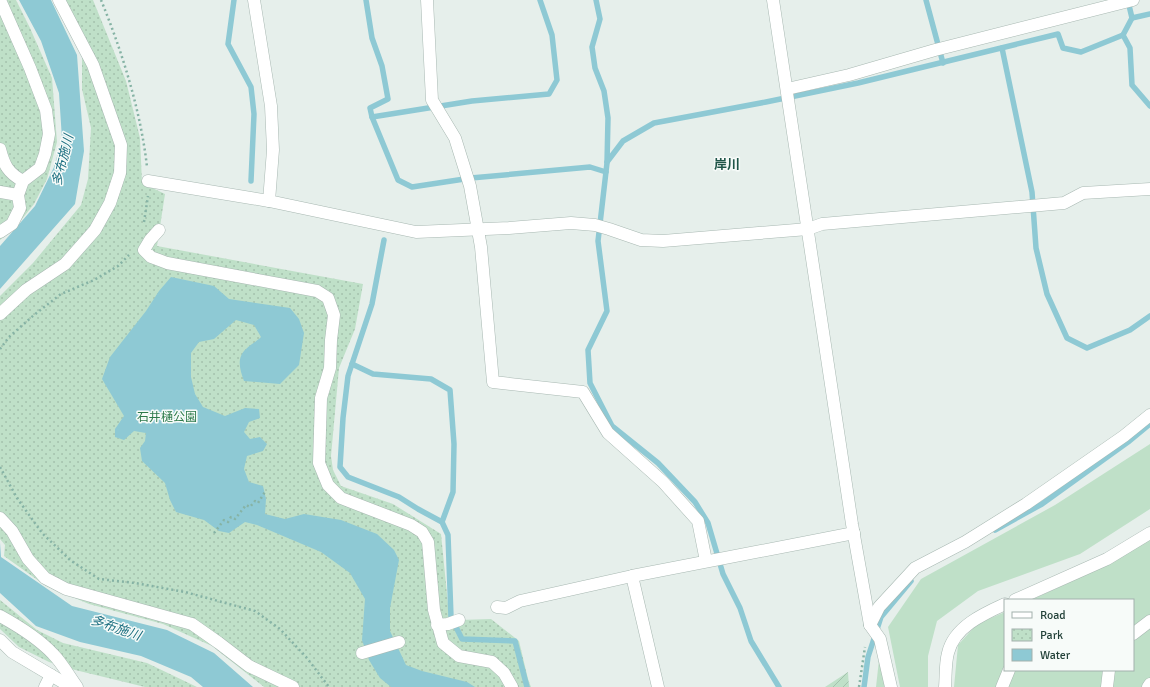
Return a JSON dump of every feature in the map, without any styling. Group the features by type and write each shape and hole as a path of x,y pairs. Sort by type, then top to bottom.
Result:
{"street":[{"path":"0,0 30,68 46,110 49,134 45,154 40,168 23,181 18,195 20,208 12,224 0,232"},
{"path":"0,314 26,290 64,264 96,230 110,203 120,173 121,145 93,65 59,0"},
{"path":"254,0 270,106 273,150 268,201"},
{"path":"427,0 432,100 455,138 470,186 481,247 493,382 582,392 608,433 663,482 698,521 706,561"},
{"path":"773,0 854,533 870,625 880,639 891,687"},
{"path":"787,89 849,75 940,49 1127,1"},
{"path":"0,149 4,164 14,176 23,181"},
{"path":"148,181 268,201 416,232 477,230 571,223 595,225 641,240 663,241 808,229 822,224 1024,206 1064,204 1083,194 1150,189"},
{"path":"0,192 18,195"},
{"path":"159,230 141,249 151,257 167,263 317,291 328,298 334,315 330,368 321,398 319,462 328,485 341,498 412,526 422,532 428,542 434,610 448,623 444,643 459,656 492,662 504,673 512,687"},
{"path":"870,625 879,606 915,568 965,542 1026,504 1124,436 1150,415"},
{"path":"0,518 12,531 28,559 45,578 66,589 192,624 249,666 293,687"},
{"path":"497,606 506,608 520,601 632,576 854,533"},
{"path":"1017,599 1107,559 1150,533"},
{"path":"632,576 658,687"},
{"path":"945,687 948,653 954,637 986,613 1004,604"},
{"path":"0,616 33,636 54,655 76,687"},
{"path":"1134,633 1150,621"},
{"path":"0,640 12,652 71,687"},
{"path":"362,653 399,642"},
{"path":"1002,687 1009,671"},
{"path":"1107,687 1109,671"},
{"path":"45,687 51,675"}],"path":[{"path":"0,349 9,338 34,315 61,294 94,280 118,266 141,249 147,207 148,181 145,150 130,80 101,0"},
{"path":"0,467 17,498 42,533 70,560 99,579 135,583 185,592 255,611 280,629 307,658 329,687"},
{"path":"214,532 224,520 228,522 231,517 235,519 246,505 250,507 255,500 258,503 265,492"},
{"path":"859,687 870,625"}],"green space":[{"path":"0,0 16,0 52,78 57,142 47,179 34,204 14,229 0,240"},
{"name":"石井樋公園","path":"53,0 93,0 126,81 140,138 142,183 165,194 157,246 363,284 355,329 339,368 331,456 333,470 341,486 393,504 441,534 449,614 459,620 491,619 519,641 531,687 264,687 212,646 163,624 89,604 46,586 4,556 5,545 0,539 0,296 33,263 81,205 88,179 91,128 82,89 82,56"},
{"path":"1150,444 1150,509 1080,554 978,591 937,621 928,656 928,687 900,687 888,627 921,579 1055,505"},
{"path":"1150,538 1150,687 954,687 958,645 977,624 1004,612 1004,671 1134,671 1134,599 1033,599 1103,567"},
{"path":"0,600 37,630 63,643 147,663 197,687 145,687 67,668 49,662 19,647 0,629"},
{"path":"879,660 885,687 876,687"},
{"path":"848,672 849,687 825,687"}],"water":[{"name":"多布施川","path":"19,0 51,0 77,55 84,151 75,204 0,289 0,246 35,206 54,167 62,139 59,93 41,41"},
{"path":"171,277 214,286 229,299 290,308 299,319 304,333 299,365 280,384 244,381 240,368 241,356 246,349 261,337 254,325 236,320 214,339 199,342 191,353 191,377 195,394 203,407 225,416 245,408 259,409 260,418 249,422 244,432 250,439 260,437 267,444 263,451 247,456 244,469 249,482 263,486 266,499 265,514 285,519 304,514 341,520 377,534 394,550 399,560 390,608 390,631 406,665 422,671 467,682 475,687 391,687 380,678 369,660 362,640 365,599 350,573 321,552 257,525 245,522 229,533 219,531 204,520 176,512 170,500 165,483 142,461 140,448 145,441 146,433 134,431 124,440 115,437 115,429 124,416 102,379 110,357"},
{"name":"多布施川","path":"0,543 1,557 72,606 167,630 214,653 253,687 203,687 191,677 141,656 80,642 36,626 0,593"}],"waterway":[{"path":"234,0 228,44 251,87 254,114 251,181"},
{"path":"366,0 372,38 382,66 388,99 370,108 372,117 398,180 412,187 471,178 590,167 606,172"},
{"path":"372,117 472,101 549,94 557,80 552,35 540,0"},
{"path":"596,0 600,19 592,47 595,68 604,91 608,118 607,163 598,241 607,311 588,350 590,383 612,426 658,463 695,502 708,523 723,574 740,608 751,641 779,687"},
{"path":"926,0 943,63"},
{"path":"1128,1 1132,18 1123,35 1130,48 1132,85 1150,106"},
{"path":"1132,18 1150,14"},
{"path":"607,162 623,141 654,123 858,83 1058,34 1063,48 1081,52 1123,35"},
{"path":"1002,48 1032,192 1036,248 1047,294 1067,338 1087,348 1130,330 1150,316"},
{"path":"384,240 372,304 348,376 343,418 340,467 348,477 399,497 442,522 448,535 451,617 462,639 515,641 527,687"},
{"path":"352,364 373,374 431,379 450,390 454,444 453,492 442,522"},
{"path":"995,530 1042,504 1128,442 1150,424"},
{"path":"864,687 868,657 881,617 911,581"}],"district":[{"name":"岸川","path":"727,164"}]}
